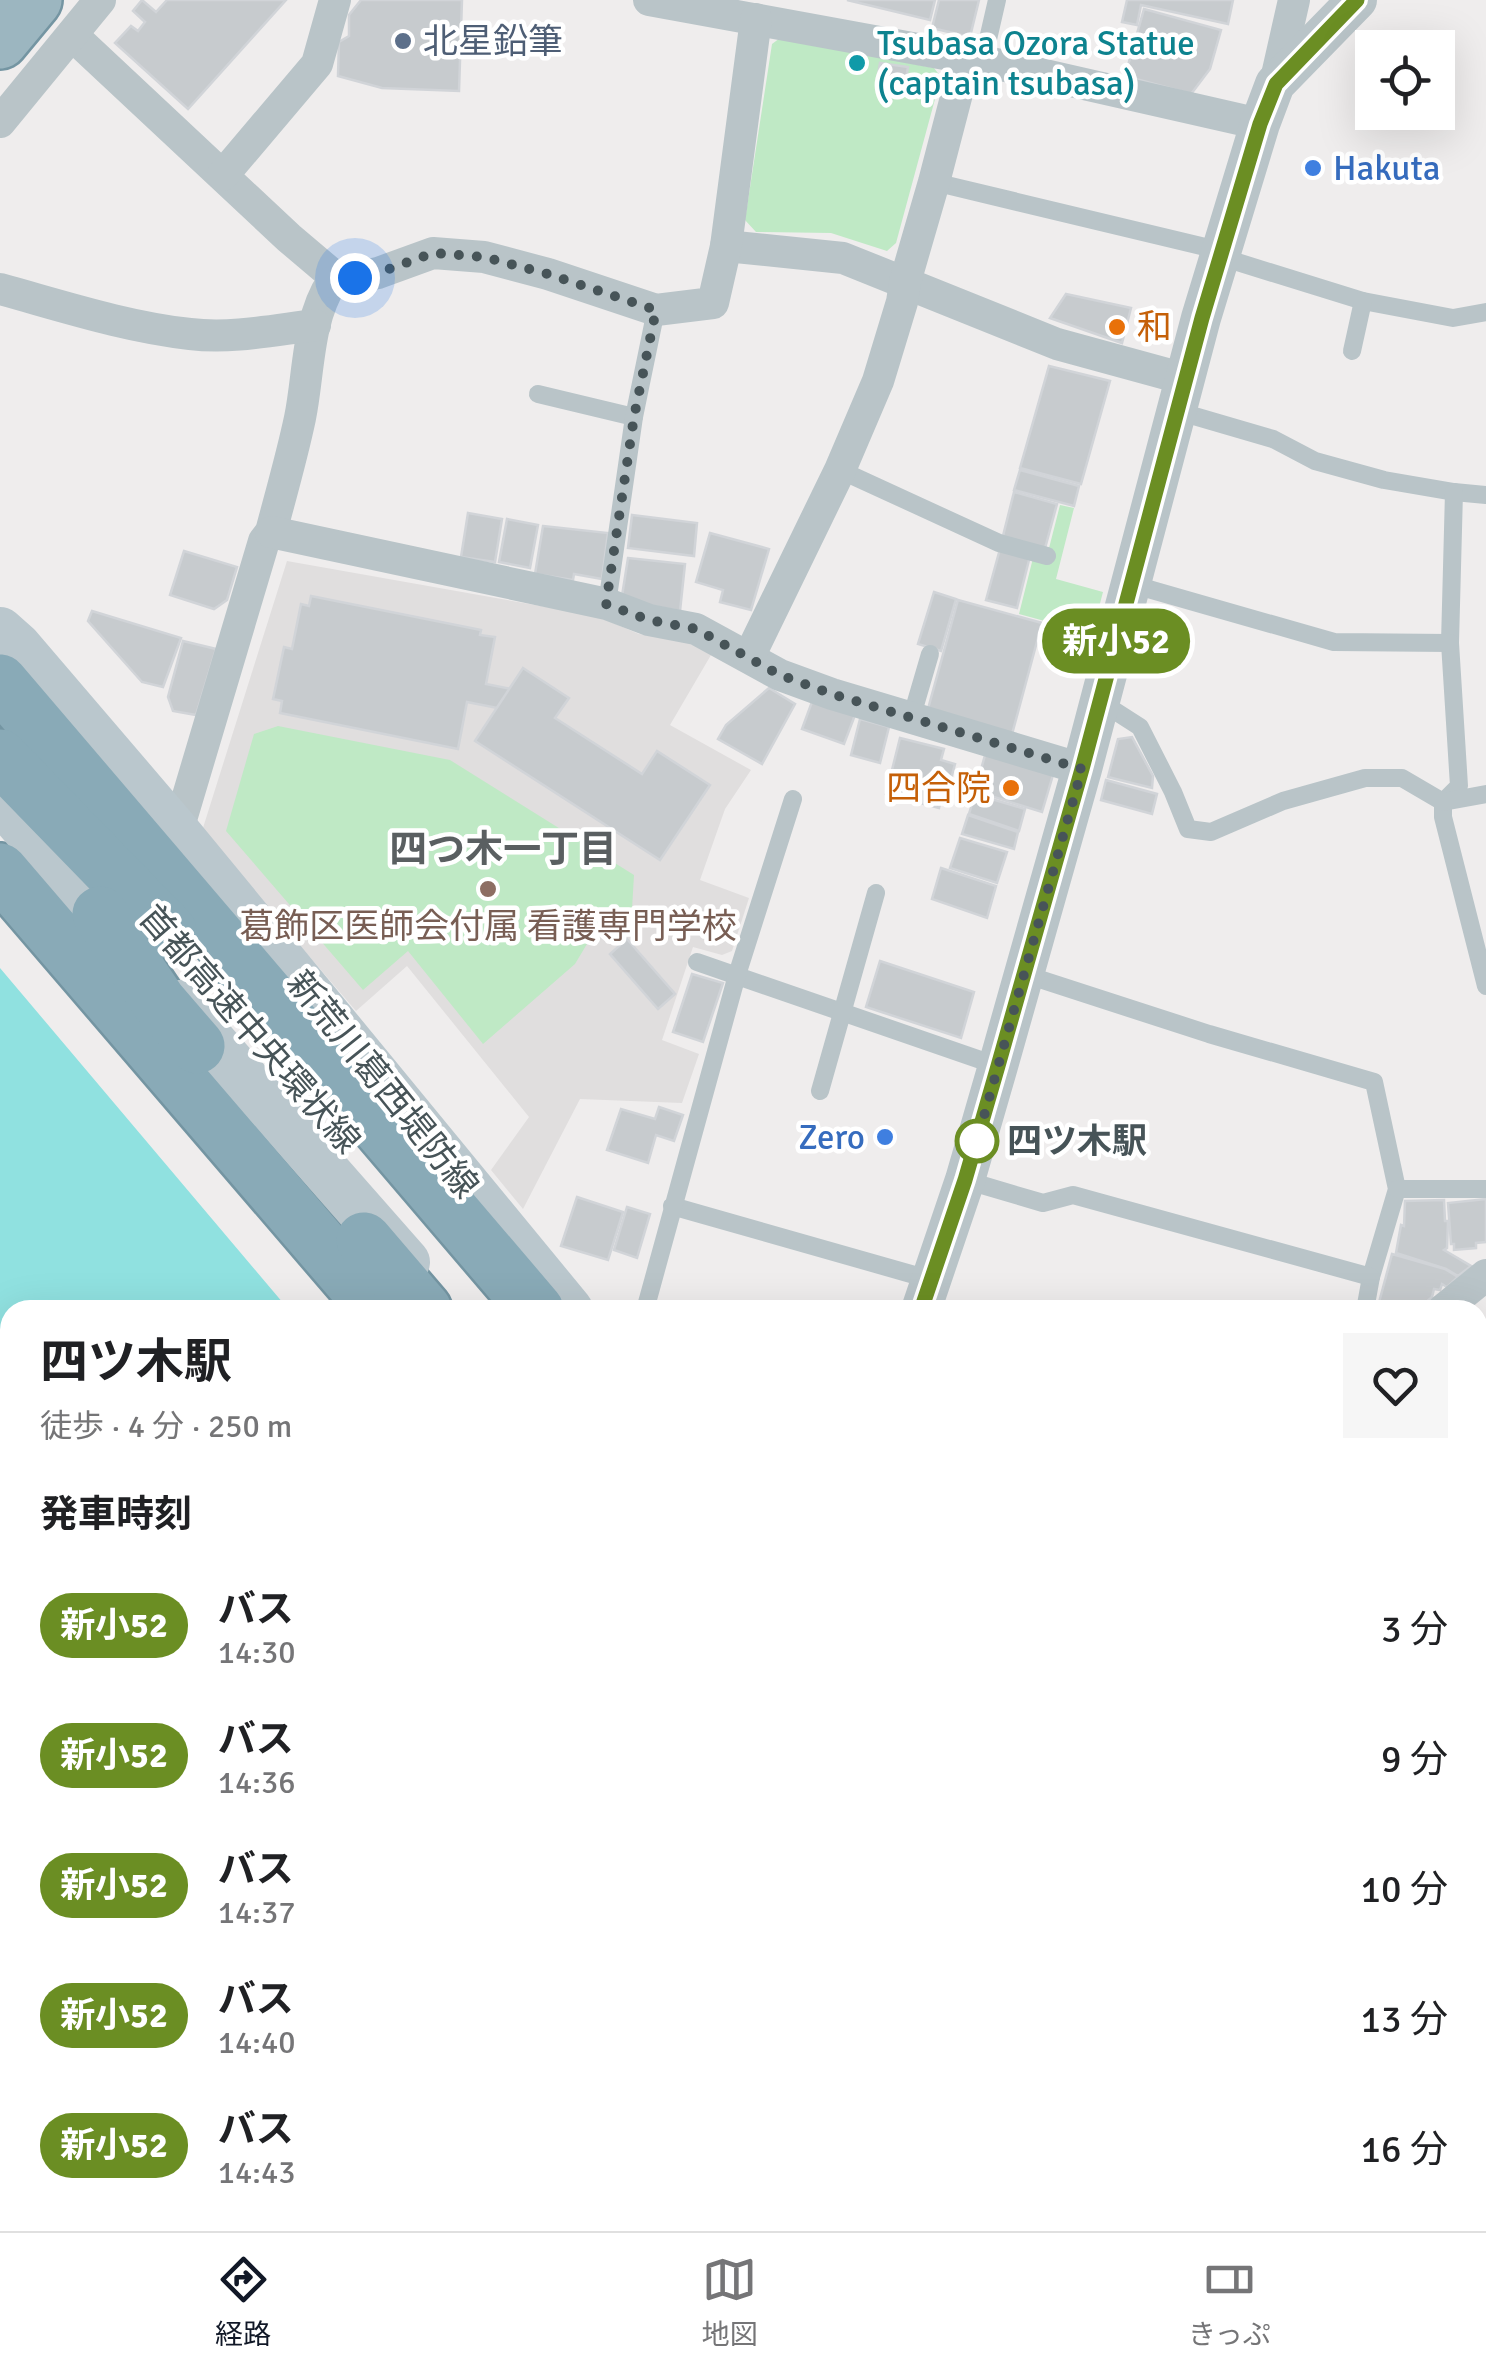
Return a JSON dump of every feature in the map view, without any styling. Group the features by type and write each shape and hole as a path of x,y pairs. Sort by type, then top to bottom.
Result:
{"highway":[{"path":"0,41 53,17"},
{"path":"0,682 527,1300"},
{"name":"首都高速中央環状線","path":"0,757 177,939 481,1300"},
{"path":"0,872 367,1300"},
{"path":"100,914 159,1002 415,1300"}],"main road":[{"name":"新荒川葛西堤防線","path":"0,631 177,832 561,1300"},
{"path":"0,799 439,1300"}],"street":[{"path":"0,122 53,17 100,0"},
{"path":"223,175 317,64 335,0"},
{"path":"649,0 974,60 1260,124"},
{"path":"926,1295 998,1066 1181,395 1260,124 1276,84 1294,0"},
{"path":"1276,84 1357,0"},
{"path":"53,17 328,270 332,282 315,325 300,416 271,532 264,541 177,832"},
{"path":"332,282 378,273 433,253 484,257 656,310 713,303 726,246 756,19"},
{"path":"748,657 840,470 878,381 902,302 904,282 974,60"},
{"path":"726,246 842,258 1181,395"},
{"path":"0,289 112,319 190,334 234,336 315,325"},
{"path":"271,532 606,604 649,620 696,629 780,675 910,719 1082,769"},
{"path":"1456,1300 1486,1275"}],"lane":[{"path":"974,60 996,0"},
{"path":"934,182 1222,254 1363,301 1453,318 1486,312"},
{"path":"1352,351 1363,301"},
{"path":"606,604 634,417 656,310"},
{"path":"538,394 634,417"},
{"path":"1181,395 1315,461 1384,480 1486,495"},
{"path":"840,470 999,543 1047,556"},
{"path":"1454,492 1450,643 1459,786 1443,802 1443,817 1486,986"},
{"path":"1131,584 1334,642 1450,643"},
{"path":"910,719 930,654"},
{"path":"1100,702 1140,727 1174,792 1188,829 1211,832 1283,801 1365,778 1402,778 1443,802 1486,794"},
{"path":"648,1300 737,975 793,800"},
{"path":"820,1091 876,893"},
{"path":"697,962 998,1066"},
{"path":"1024,974 1374,1082 1397,1190 1367,1300"},
{"path":"965,1180 1043,1202 1073,1195 1090,1199 1371,1278"},
{"path":"1397,1190 1486,1188"},
{"path":"672,1206 926,1295"}],"shaded area":[{"name":"葛飾区医師会付属 看護専門学校","path":"287,561 597,616 639,634 687,641 711,655 670,725 751,770 725,809 700,880 749,898 732,951 722,955 693,947 662,1040 699,1054 682,1103 580,1099 523,1209 491,1170 529,1117 407,966 356,1011 202,831"}],"green space":[{"path":"780,38 934,68 941,77 896,243 887,251 831,233 756,232 745,220 772,44"},
{"path":"1060,505 1074,508 1056,579 1103,592 1092,634 1019,614 1033,558 1046,560"},
{"path":"278,726 450,760 634,875 632,909 587,944 575,964 483,1044 408,951 363,990 226,831 254,734"}],"water":[{"path":"0,968 281,1300 0,1300"}],"building":[{"path":"142,0 156,12 167,0 286,0 188,109 115,43 131,26 138,31 145,22 133,11"},
{"path":"361,0 462,0 459,91 382,88 338,76 339,42 349,36 349,15"},
{"path":"847,0 935,0 930,20"},
{"path":"939,0 979,0 970,37 932,28"},
{"path":"1127,0 1233,0 1228,24 1141,5 1137,25 1122,22"},
{"path":"1144,9 1221,30 1210,69 1191,94 1125,76"},
{"path":"880,63 908,67 905,86 877,81"},
{"path":"1066,294 1131,308 1122,343 1050,318"},
{"path":"1049,366 1110,381 1081,484 1020,468"},
{"path":"1020,470 1079,486 1074,506 1014,490"},
{"path":"1014,492 1057,504 1044,552 1002,540"},
{"path":"468,513 502,519 495,562 461,557"},
{"path":"632,515 697,523 694,556 628,548"},
{"path":"507,519 538,525 530,568 499,562"},
{"path":"543,526 608,533 602,579 574,574 573,580 535,574"},
{"path":"710,533 769,549 751,610 720,602 723,590 696,582"},
{"path":"1000,549 1030,556 1017,608 986,600"},
{"path":"184,551 237,567 227,600 214,609 170,595"},
{"path":"628,558 685,564 680,611 630,602 622,596"},
{"path":"934,592 956,599 941,651 918,644"},
{"path":"311,596 481,630 480,635 495,637 486,684 516,690 512,711 467,702 458,749 280,713 282,701 273,699 284,647 292,649 301,604 309,606"},
{"path":"958,600 1042,623 1011,738 926,716"},
{"path":"92,611 181,638 163,687 142,682 88,621"},
{"path":"183,641 216,649 196,715 173,711 168,697"},
{"path":"523,668 569,698 555,718 642,774 657,751 710,785 660,860 475,741"},
{"path":"769,688 795,704 762,764 718,739 726,725"},
{"path":"813,699 855,715 844,744 802,729"},
{"path":"860,719 889,727 880,763 851,755"},
{"path":"1132,737 1153,776 1152,788 1108,777 1118,739"},
{"path":"900,738 944,749 941,760 955,764 939,808 886,794"},
{"path":"987,748 1055,768 1042,812 975,791"},
{"path":"1106,780 1157,794 1152,814 1101,800"},
{"path":"975,794 1025,809 1019,831 969,814"},
{"path":"968,815 1018,832 1014,849 962,834"},
{"path":"960,838 1007,852 997,883 950,868"},
{"path":"941,868 996,886 987,918 932,899"},
{"path":"627,939 675,994 658,1009 610,954"},
{"path":"880,961 974,992 961,1038 866,1007"},
{"path":"692,974 723,983 703,1042 673,1032"},
{"path":"659,1107 683,1115 674,1141 656,1135 648,1163 607,1150 621,1109 655,1119"},
{"path":"577,1197 623,1212 608,1260 561,1246"},
{"path":"1486,1199 1486,1242 1476,1243 1476,1248 1454,1250 1448,1203"},
{"path":"1444,1200 1448,1221 1444,1250 1471,1266 1458,1276 1396,1253 1401,1225 1404,1226 1405,1201"},
{"path":"627,1207 650,1214 637,1258 614,1250"},
{"path":"1392,1254 1445,1269 1458,1277 1447,1287 1442,1284 1440,1290 1434,1289 1429,1300 1380,1300"}],"bus line":[{"name":"新小52","path":"924,1300 998,1066 1202,318 1260,124 1276,84 1357,0"}],"place":[{"name":"北星鉛筆","path":"403,41"},
{"name":"Tsubasa Ozora Statue (captain tsubasa)","path":"857,63"},
{"name":"Hakuta","path":"1313,168"},
{"name":"和","path":"1117,327"},
{"name":"四合院","path":"1011,788"},
{"name":"葛飾区医師会付属 看護専門学校","path":"488,889"},
{"name":"Zero","path":"885,1137"},
{"name":"四ツ木駅","path":"977,1141"}],"district":[{"name":"四つ木一丁目","path":"503,849"}],"route":[{"path":"355,278 433,253 484,257 656,310 634,417 606,604 649,620 696,629 780,675 832,694 1082,769 977,1141"}]}
